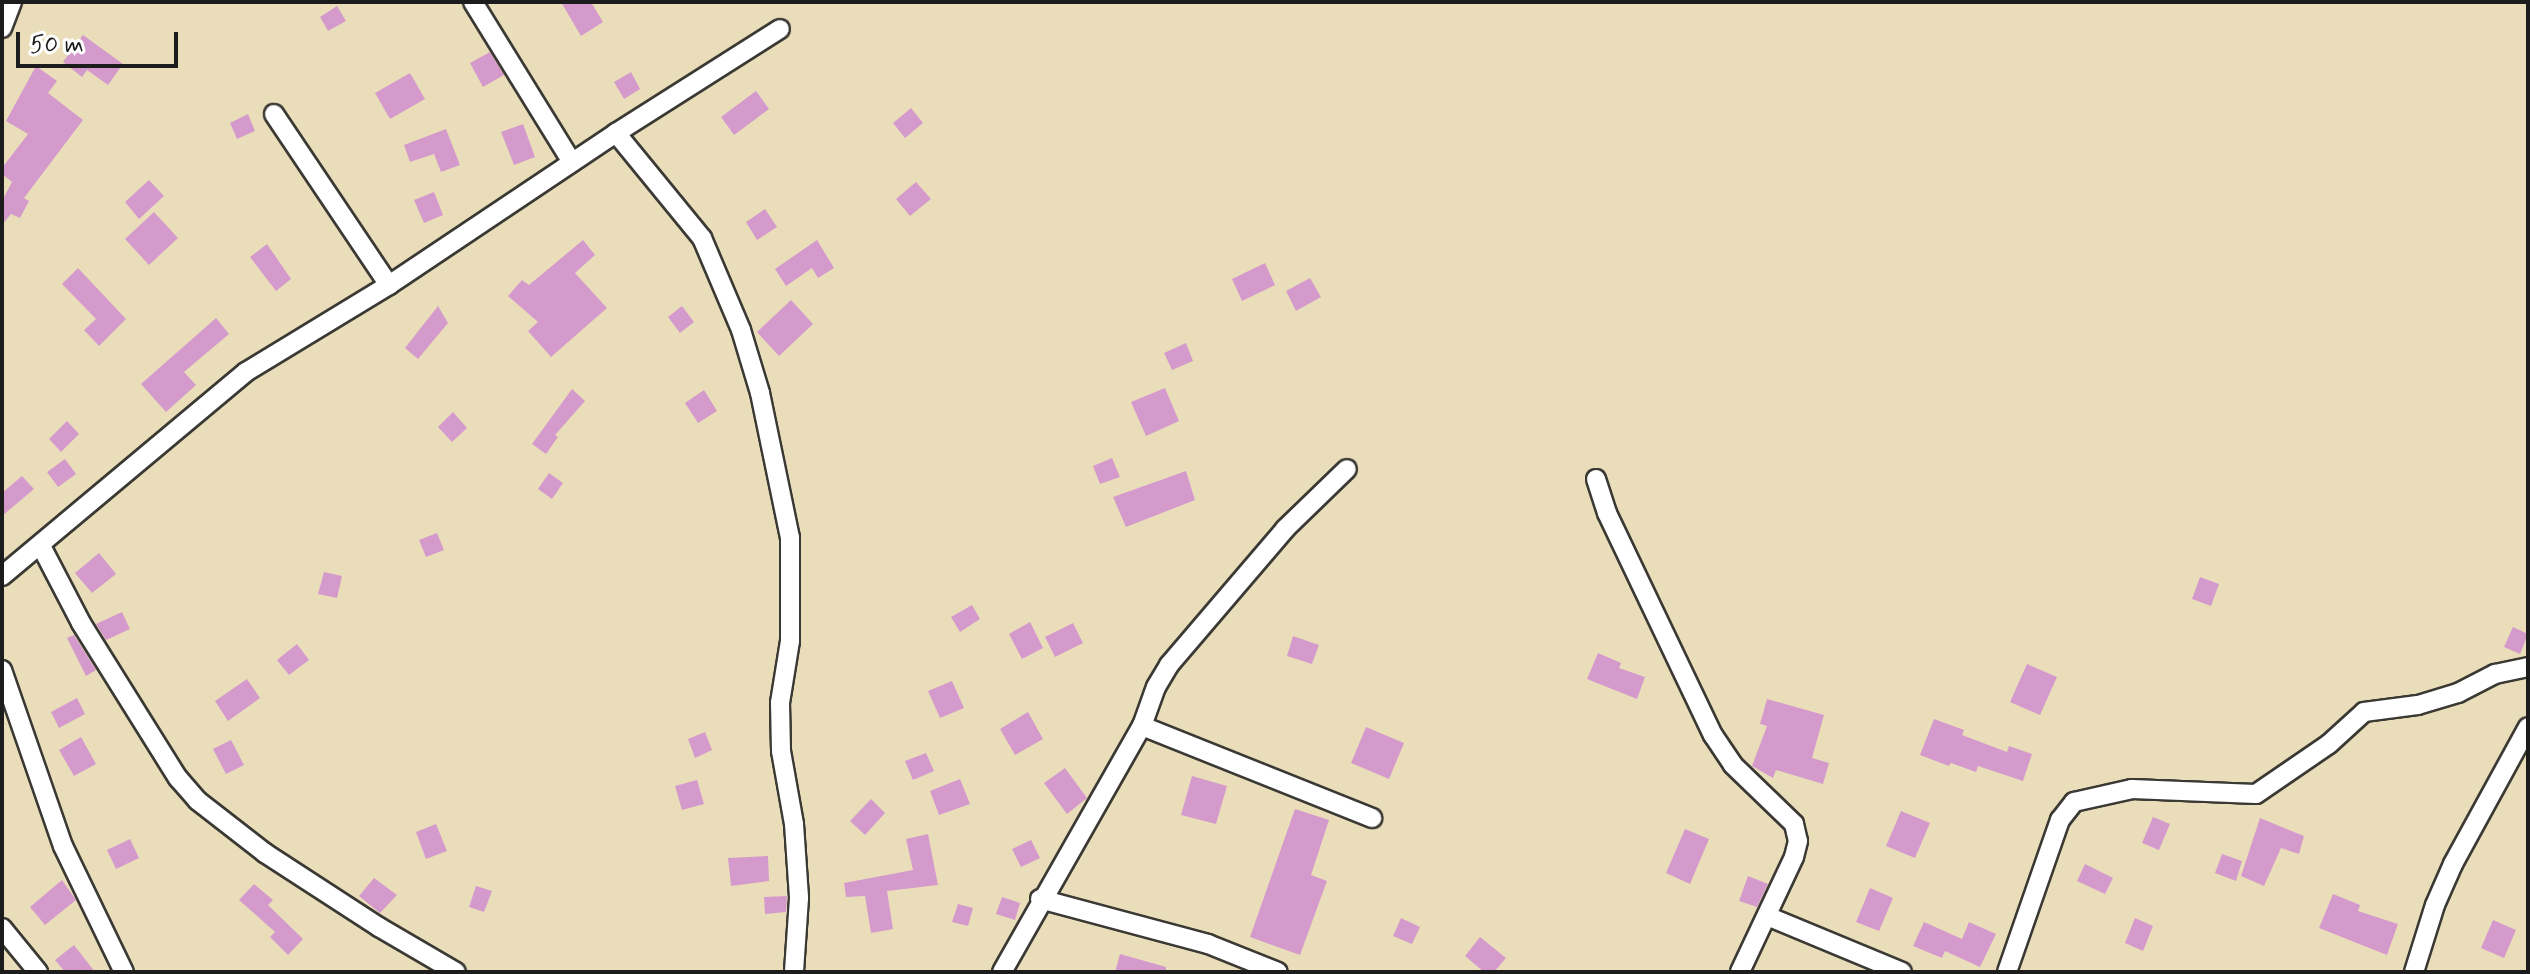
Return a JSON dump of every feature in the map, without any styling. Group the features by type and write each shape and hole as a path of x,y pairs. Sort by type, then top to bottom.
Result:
{"street":[{"path":"2,28 12,2"},
{"path":"473,2 572,162"},
{"path":"2,576 246,372 389,285 616,133 780,29"},
{"path":"274,114 389,285"},
{"path":"616,133 702,238 741,330 760,393 790,538 790,641 780,703 781,751 794,824 799,898 794,972"},
{"path":"1002,972 1040,899 1142,726 1156,687 1196,629 1285,529 1347,469"},
{"path":"1596,479 1607,513 1713,735 1733,765 1794,824 1798,841 1794,857 1740,972"},
{"path":"41,546 81,623 178,778 198,801 265,853 379,927 456,972"},
{"path":"2007,972 2060,820 2074,802 2132,789 2256,794 2329,744 2364,712 2418,705 2458,693 2495,674 2528,667"},
{"path":"2,670 63,846 124,972"},
{"path":"1142,726 1372,818"},
{"path":"2414,972 2435,905 2453,864 2528,727"},
{"path":"1040,899 1208,944 1278,972"},
{"path":"1767,916 1902,972"},
{"path":"2,928 38,972"}],"building":[{"path":"561,2 591,2 603,22 581,36"},
{"path":"337,6 346,21 328,31 320,17"},
{"path":"83,35 123,64 108,85 87,70 82,77 63,62"},
{"path":"490,52 504,75 483,87 470,63"},
{"path":"36,66 57,81 48,93 83,120 24,198 29,201 20,218 11,214 2,225 2,201 12,182 2,174 2,168 28,134 6,121"},
{"path":"631,72 640,89 624,99 614,82"},
{"path":"410,73 425,99 390,119 375,93"},
{"path":"756,91 769,109 734,135 721,117"},
{"path":"911,108 923,123 905,138 893,123"},
{"path":"248,114 255,131 237,139 230,123"},
{"path":"523,124 535,157 514,165 501,132"},
{"path":"446,129 460,165 441,172 434,154 410,162 404,145"},
{"path":"149,180 164,196 139,219 125,202"},
{"path":"916,182 931,199 910,216 896,199"},
{"path":"434,192 443,215 424,223 414,200"},
{"path":"765,209 777,227 757,240 746,222"},
{"path":"154,212 178,238 149,265 125,239"},
{"path":"583,240 595,255 575,273 607,308 551,357 528,331 538,322 508,296 522,280 529,285"},
{"path":"817,240 834,268 818,278 812,268 786,286 775,269"},
{"path":"267,244 291,279 276,291 250,257"},
{"path":"1265,263 1275,285 1242,301 1232,279"},
{"path":"78,268 126,319 99,346 84,330 96,319 62,284"},
{"path":"1310,278 1321,297 1296,311 1286,291"},
{"path":"791,300 813,324 779,356 757,332"},
{"path":"438,306 448,323 418,359 405,348"},
{"path":"682,306 694,322 680,333 668,317"},
{"path":"216,318 229,334 184,372 196,385 166,412 141,384"},
{"path":"1186,343 1193,361 1172,370 1164,353"},
{"path":"1165,388 1179,421 1146,436 1131,402"},
{"path":"572,389 585,401 555,435 558,437 546,454 532,444"},
{"path":"704,390 717,411 698,423 685,403"},
{"path":"453,412 467,428 452,442 438,427"},
{"path":"67,421 79,434 61,452 49,439"},
{"path":"1112,458 1120,477 1100,484 1093,466"},
{"path":"65,459 76,474 58,487 47,472"},
{"path":"1186,471 1195,500 1126,527 1113,497"},
{"path":"549,473 563,483 552,499 538,489"},
{"path":"22,476 34,489 2,516 2,493"},
{"path":"437,533 444,550 426,557 419,540"},
{"path":"99,553 116,574 92,593 75,573"},
{"path":"324,572 342,576 337,598 318,594"},
{"path":"2200,577 2219,584 2211,606 2192,599"},
{"path":"972,605 980,619 960,632 951,617"},
{"path":"122,612 130,629 106,640 96,624"},
{"path":"1030,622 1043,648 1022,659 1009,634"},
{"path":"1073,623 1083,643 1055,657 1045,637"},
{"path":"2513,627 2528,634 2520,654 2504,647"},
{"path":"74,635 96,670 86,676 67,638"},
{"path":"1293,636 1319,645 1312,664 1287,656"},
{"path":"297,644 309,660 289,675 277,660"},
{"path":"1598,653 1621,663 1619,668 1645,677 1637,699 1587,679"},
{"path":"2027,664 2057,677 2040,715 2010,702"},
{"path":"247,679 260,698 228,721 215,701"},
{"path":"952,681 964,708 940,718 928,691"},
{"path":"77,698 85,714 59,728 51,712"},
{"path":"1767,699 1824,715 1812,758 1829,763 1823,784 1776,770 1773,778 1752,766 1767,726 1760,724"},
{"path":"1028,712 1043,739 1015,755 1000,729"},
{"path":"1934,719 1964,730 1962,735 2007,752 2009,746 2032,754 2023,781 1978,766 1976,772 1951,763 1949,766 1920,755"},
{"path":"1366,727 1404,743 1389,779 1351,763"},
{"path":"705,732 712,750 695,758 688,739"},
{"path":"81,737 96,764 74,776 59,750"},
{"path":"231,740 244,765 226,774 213,749"},
{"path":"926,753 934,771 913,780 905,761"},
{"path":"1065,768 1087,798 1067,814 1044,783"},
{"path":"1192,776 1227,786 1216,824 1181,815"},
{"path":"960,779 970,804 939,815 930,791"},
{"path":"697,780 704,804 682,810 675,786"},
{"path":"871,799 885,813 865,835 850,821"},
{"path":"1295,809 1329,820 1311,875 1327,881 1300,955 1250,937"},
{"path":"1901,811 1930,823 1915,858 1886,846"},
{"path":"2153,817 2170,824 2159,850 2142,843"},
{"path":"2260,818 2304,836 2299,854 2281,848 2264,886 2241,876"},
{"path":"436,824 447,851 426,859 416,832"},
{"path":"1685,829 1709,839 1690,884 1666,873"},
{"path":"928,834 938,885 887,891 893,929 871,933 865,896 846,897 844,883 913,870 906,839"},
{"path":"130,839 139,858 116,869 107,850"},
{"path":"1031,840 1040,858 1021,867 1012,849"},
{"path":"2222,854 2242,861 2236,881 2215,873"},
{"path":"768,856 769,881 731,886 728,858"},
{"path":"2085,864 2113,878 2105,894 2077,881"},
{"path":"1748,876 1768,884 1757,907 1739,901"},
{"path":"374,878 397,895 380,913 359,896"},
{"path":"62,880 76,900 45,925 30,907"},
{"path":"254,884 273,900 268,905 303,939 288,955 270,937 275,932 239,900"},
{"path":"476,886 492,891 484,912 469,907"},
{"path":"1870,888 1893,898 1879,931 1856,922"},
{"path":"2333,894 2360,905 2358,911 2398,924 2387,955 2319,928"},
{"path":"787,896 786,912 765,914 764,897"},
{"path":"1002,897 1020,903 1015,920 996,914"},
{"path":"958,904 973,908 968,926 952,922"},
{"path":"1401,918 1420,927 1412,944 1393,936"},
{"path":"2135,918 2153,926 2143,951 2125,943"},
{"path":"2493,920 2516,930 2504,958 2481,948"},
{"path":"1924,922 1962,939 1969,922 1996,934 1980,967 1945,951 1942,958 1913,946"},
{"path":"1480,937 1506,958 1494,972 1484,972 1465,956"},
{"path":"74,945 95,972 65,972 55,960"},
{"path":"1120,954 1166,967 1166,972 1115,972"}]}
